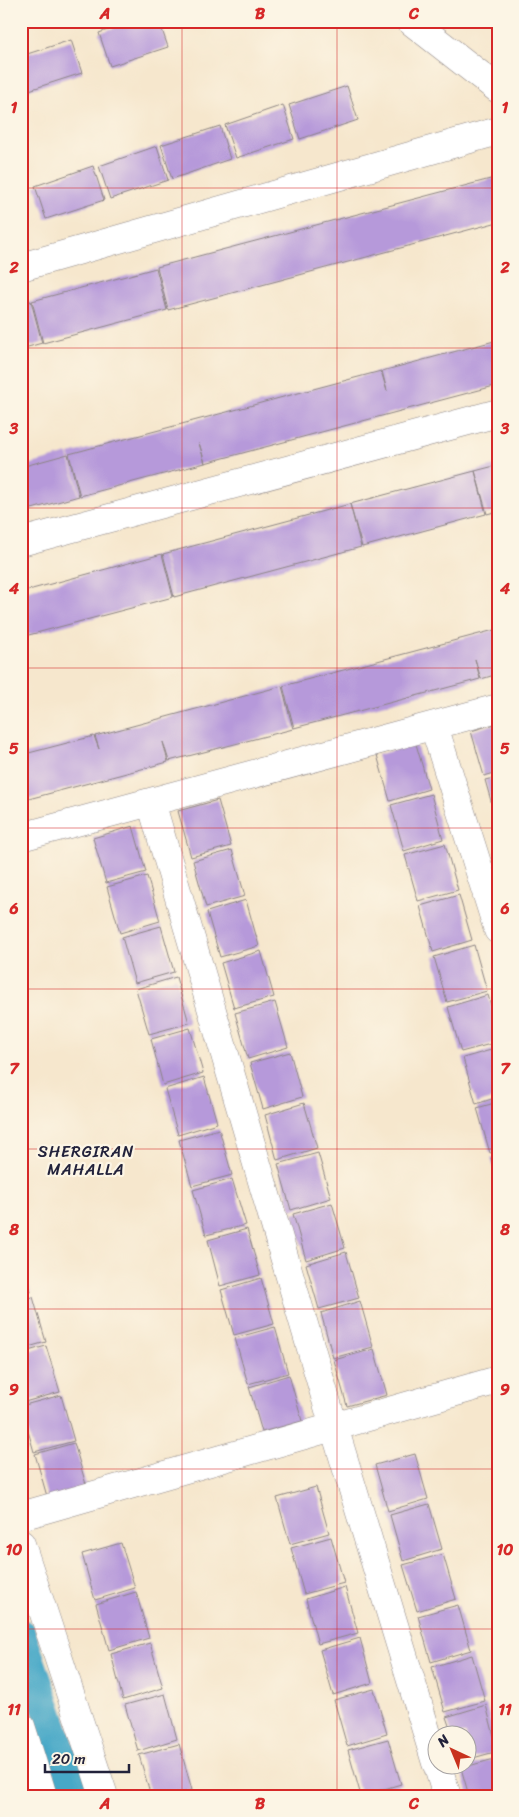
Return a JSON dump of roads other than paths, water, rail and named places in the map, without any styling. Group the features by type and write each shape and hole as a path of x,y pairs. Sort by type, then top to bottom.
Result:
{"street":[{"path":"411,21 498,89"},
{"path":"21,266 498,131"},
{"path":"21,542 498,413"},
{"path":"21,837 498,708"},
{"path":"434,726 498,930"},
{"path":"151,802 334,1427 426,1728"},
{"path":"21,1516 498,1380"},
{"path":"21,1544 30,1602 104,1796"},
{"path":"21,1726 43,1796"},
{"path":"440,1774 447,1796"}],"waterway":[{"path":"21,1634 77,1796"}],"district":[{"name":"SHERGIRAN MAHALLA","path":"86,1160"}]}
